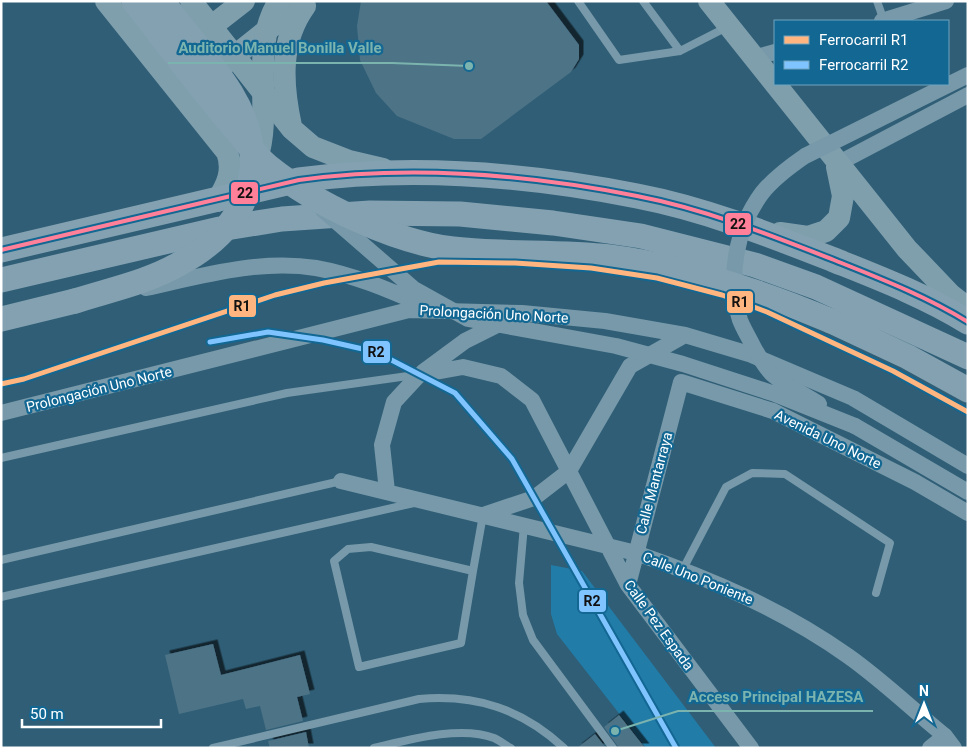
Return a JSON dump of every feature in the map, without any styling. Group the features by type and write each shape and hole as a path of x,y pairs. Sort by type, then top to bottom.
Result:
{"main road":[{"path":"134,1 217,108 268,166 307,195 362,221 410,240 452,249 610,257 723,280 831,321 908,357 968,390"},
{"path":"1,319 75,301 178,265 207,248 240,210 252,180 251,148 246,125 231,93 162,1"},
{"path":"1,250 217,201 299,180 340,175 393,172 473,174 548,182 638,196 759,230 886,281 968,322"},
{"path":"1,280 220,229 282,219 370,213 460,214 553,223 641,236 755,265 816,287 968,356"}],"street":[{"path":"106,1 227,152 230,161 229,180 217,201"},
{"path":"190,1 233,58 292,129 313,147 348,161 393,172"},
{"path":"160,67 244,1"},
{"path":"252,180 261,140 262,60 266,34 279,1"},
{"path":"182,97 304,1"},
{"path":"292,129 285,88 285,60 288,39 296,19 309,1"},
{"path":"709,1 774,84"},
{"path":"886,20 946,1"},
{"path":"753,58 774,52"},
{"path":"949,84 968,75"},
{"path":"774,85 906,249 951,295 968,308"},
{"path":"948,85 805,156 780,173 762,193 748,217 737,249 734,273 735,296 740,321 757,352 772,373 855,426 968,492"},
{"path":"837,164 968,95"},
{"path":"759,230 808,237 826,231 839,218 843,196 837,164"},
{"path":"307,195 354,239 414,289 468,319"},
{"path":"75,301 265,266 316,268 365,280 447,315 616,346 682,364 775,394 855,426"},
{"name":"Prolongación Uno Norte","path":"1,414 409,310 522,313 605,321 685,335 749,354 853,398 968,466"},
{"path":"386,492 382,445 394,402 419,375 465,341 522,313"},
{"path":"483,515 534,498 569,470 630,366 685,335"},
{"path":"419,375 463,367 501,376 532,400 569,470"},
{"name":"Avenida Uno Norte","path":"681,382 773,411 915,482 968,513"},
{"name":"Calle Mantarraya","path":"628,585 681,382"},
{"name":"Calle Pez Espada","path":"569,470 628,585 751,748"},
{"name":"Calle Uno Poniente","path":"341,481 426,500 609,546 683,569 764,605 848,656 949,742"},
{"path":"930,748 949,742"}],"lane":[{"path":"578,1 619,60 680,51 728,26"},
{"path":"643,1 680,51"},
{"path":"877,1 883,20"},
{"path":"1,458 287,393 419,375"},
{"path":"683,569 726,487 752,473 785,474 890,543 876,593"},
{"path":"1,560 341,481"},
{"path":"1,597 426,500"},
{"path":"473,571 371,547 348,549 334,561 359,667 461,643 483,515"},
{"path":"524,525 519,583 526,624 533,640 614,748"},
{"path":"213,748 419,699 447,697 474,700 506,710 543,729 564,748"},
{"path":"374,748 407,740 464,733 493,738 511,748"}],"shaded area":[{"path":"551,565 582,571 716,748 646,748 557,634 551,614"}],"building":[{"path":"361,1 546,1 579,45 579,59 571,72 481,139 454,139 397,116 376,93 360,60 357,26"},
{"path":"213,644 221,675 300,655 310,694 297,697 303,721 266,730 260,706 246,709 243,699 179,714 165,655"},
{"path":"619,715 645,748 619,748 604,727"},
{"path":"306,732 309,748 270,748 268,741"},
{"path":"595,734 606,748 577,748"}],"rail line":[{"name":"R1","path":"1,384 24,379 275,295 324,283 439,262 515,263 591,268 657,278 722,295 767,312 893,371 968,412"},
{"name":"R2","path":"210,342 268,332 323,340 376,352 455,393 512,459 676,748"}],"transit line":[{"name":"22","path":"1,250 299,180 383,173 468,174 511,177 595,188 662,201 712,215 868,274 919,296 968,322"}],"place":[{"name":"Auditorio Manuel Bonilla Valle","path":"469,66"},
{"name":"Acceso Principal HAZESA","path":"615,731"}]}
